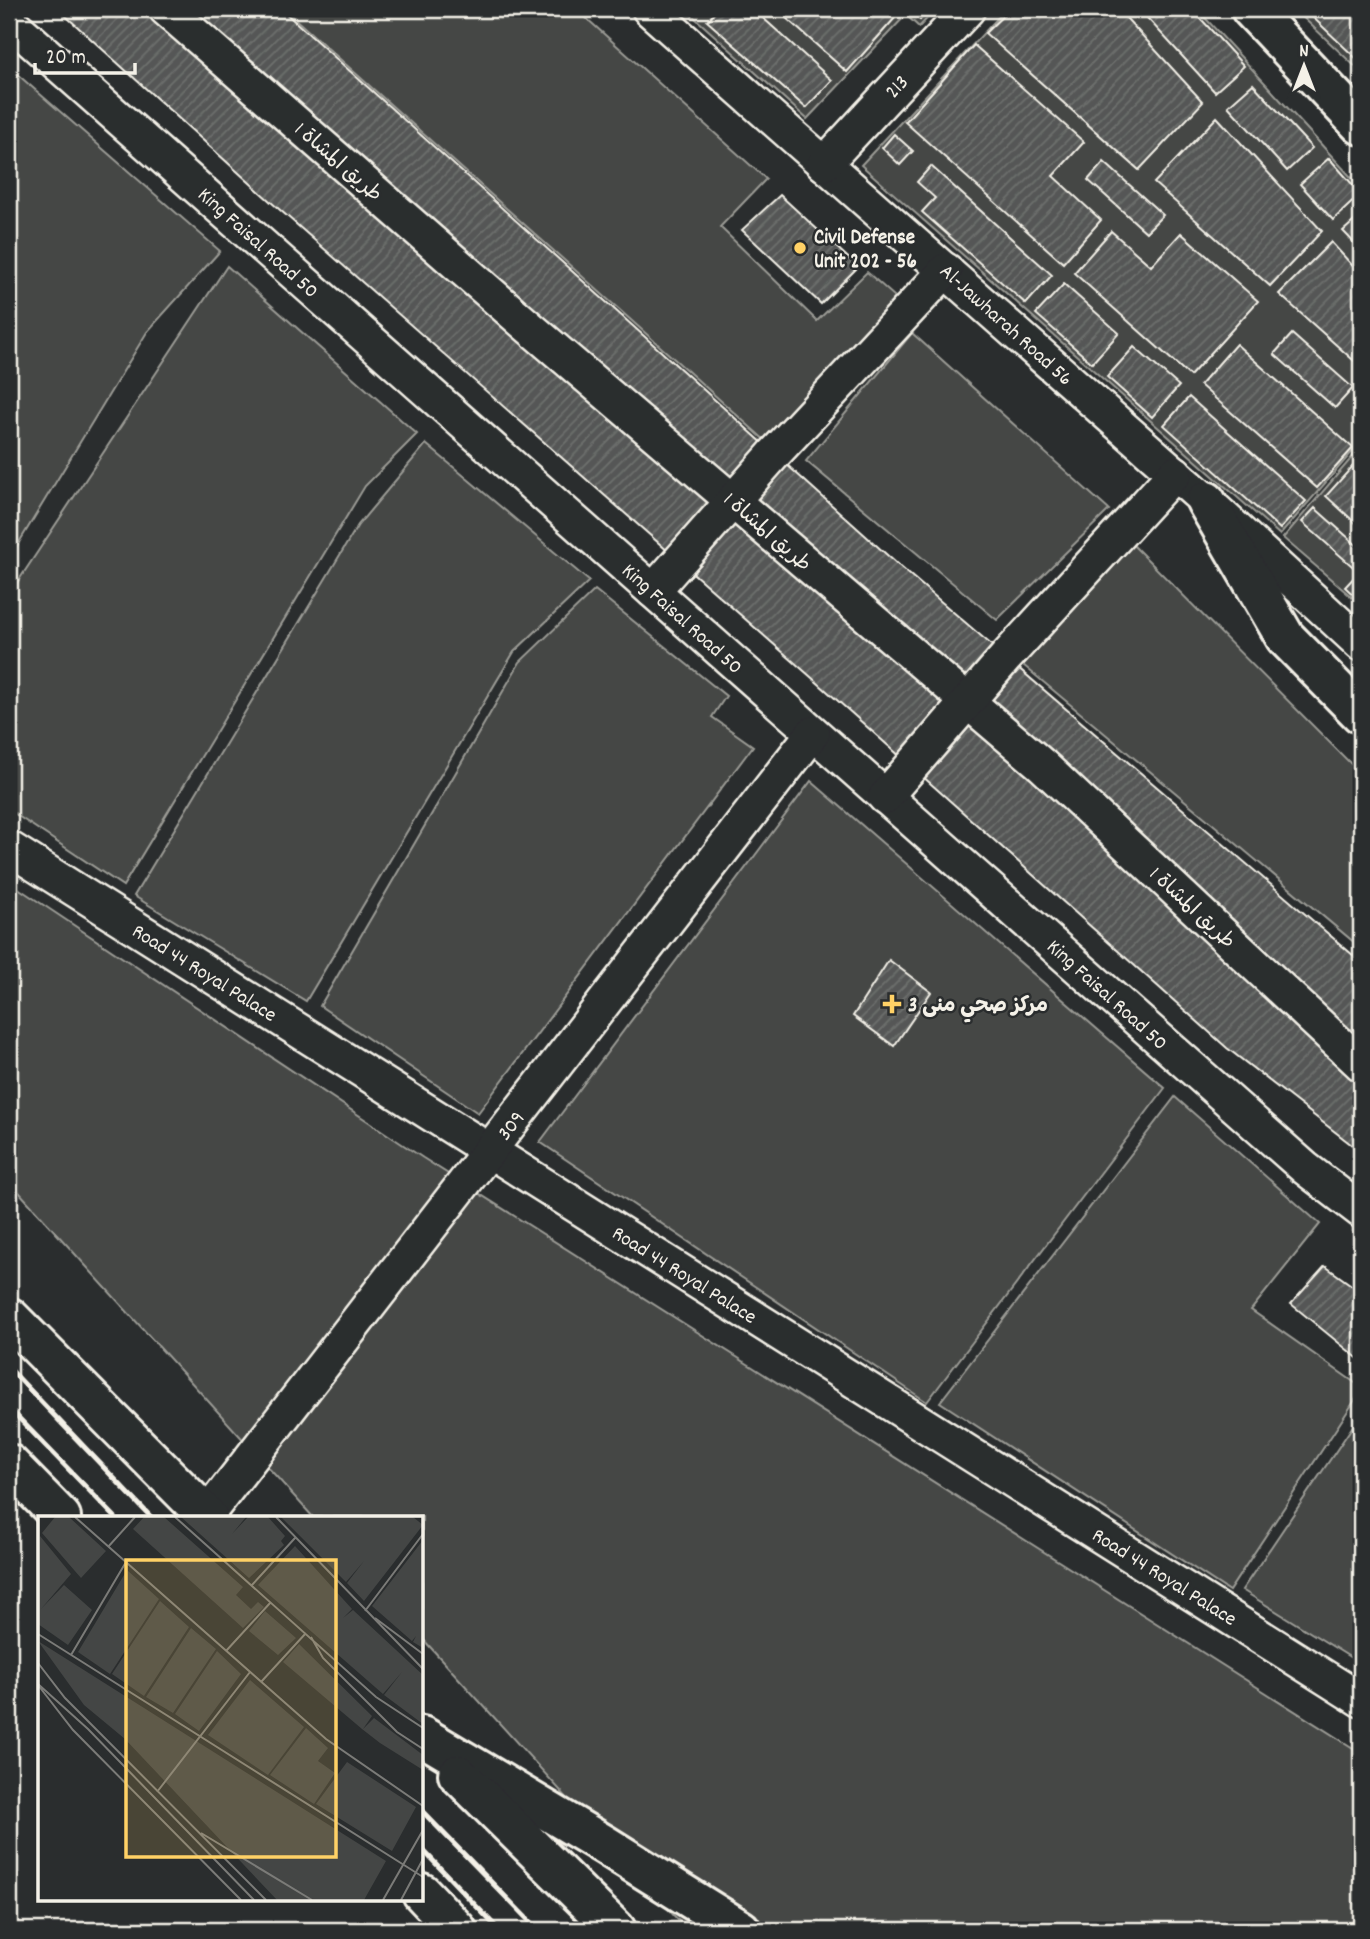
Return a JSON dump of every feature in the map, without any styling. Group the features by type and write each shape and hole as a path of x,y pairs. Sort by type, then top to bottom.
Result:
{"main road":[{"path":"1251,9 1361,125"},
{"path":"1206,501 1285,638 1361,714"},
{"path":"9,1317 206,1516"},
{"path":"9,1464 60,1516"},
{"path":"424,1738 605,1844 741,1930"},
{"path":"424,1739 616,1930"},
{"path":"424,1895 457,1930"}],"street":[{"name":"طريق المشاة 1","path":"166,9 522,321 1042,765 1361,1064"},
{"name":"Al-Jawharah Road 56","path":"649,9 1206,501 1361,644"},
{"name":"213","path":"824,163 968,9"},
{"name":"King Faisal Road 50","path":"9,21 1305,1168 1361,1211"},
{"path":"653,591 775,453 946,270"},
{"path":"885,797 1174,473"},
{"name":"309","path":"208,1516 813,733"},
{"name":"Road 44 Royal Palace","path":"9,848 1361,1700"}],"shaded area":[{"path":"284,9 576,9 766,179 720,227 817,321 867,272 903,304 768,443"},
{"path":"685,9 936,9 919,27 906,15 807,119"},
{"path":"1006,9 1197,9 1361,188 1361,442 1280,535 861,165"},
{"path":"1294,9 1361,9 1361,72"},
{"path":"9,67 220,251 147,332 9,559"},
{"path":"227,266 417,434 365,486 123,886 9,810 9,595"},
{"path":"912,333 1109,510 997,620 806,461"},
{"path":"426,444 589,581 514,652 306,1001 134,896 358,525"},
{"path":"1361,447 1361,605 1283,538"},
{"path":"1133,545 1361,774 1361,948 1023,665"},
{"path":"595,590 726,696 712,717 753,746 478,1113 320,1006 520,662"},
{"path":"811,781 1165,1088 927,1402 540,1142"},
{"path":"9,882 423,1158 1361,1753 1361,1930 687,1930 424,1640 424,1516 312,1516 9,1181"},
{"path":"1175,1097 1320,1224 1251,1310 1361,1387 1361,1391 1229,1591 940,1402"},
{"path":"1361,1414 1361,1664 1242,1590"}],"building":[{"path":"58,9 281,9 896,563 1361,962 1361,1152 1227,1048 819,684 271,202"},
{"path":"718,9 753,9 832,80 806,108 707,21"},
{"path":"776,9 885,9 895,18 847,72"},
{"path":"908,9 930,9 920,20"},
{"path":"1010,9 1118,9 1203,102 1139,170 985,33"},
{"path":"1139,9 1192,9 1244,66 1215,92"},
{"path":"1304,9 1361,9 1361,63"},
{"path":"974,45 1084,142 1053,176 1101,220 1063,263 905,122"},
{"path":"1253,84 1312,148 1287,171 1228,106"},
{"path":"1217,117 1322,231 1270,286 1154,183"},
{"path":"894,134 913,151 900,165 882,148"},
{"path":"1329,158 1361,194 1333,220 1300,184"},
{"path":"1104,162 1163,215 1146,232 1088,180"},
{"path":"931,166 1052,275 1026,304 922,212 935,198 917,182"},
{"name":"Civil Defense Unit 202 - 56","path":"780,195 858,267 821,304 742,230"},
{"path":"1361,215 1361,250 1343,231"},
{"path":"1111,231 1151,266 1181,233 1258,301 1190,376 1074,273"},
{"path":"1331,242 1361,275 1361,367 1279,294"},
{"path":"1064,284 1119,333 1092,363 1036,314"},
{"path":"1292,334 1353,388 1335,408 1274,354"},
{"path":"1236,344 1353,448 1317,488 1200,385"},
{"path":"1134,347 1179,386 1152,417 1107,377"},
{"path":"1189,397 1306,501 1280,529 1164,425"},
{"path":"1361,457 1361,528 1326,496"},
{"path":"1315,508 1361,549 1361,602 1345,587 1359,572 1302,522"},
{"name":"مركز صحي منى 3","path":"889,960 931,992 894,1046 853,1016"},
{"path":"1325,1266 1361,1292 1361,1361 1291,1304"}],"railway":[{"path":"9,1368 150,1516"},
{"path":"9,1408 114,1516"},
{"path":"424,1813 538,1930"},
{"path":"424,1851 499,1930"}],"place":[{"name":"Civil Defense Unit 202 - 56","path":"800,248"},
{"name":"مركز صحي منى 3","path":"892,1004"}]}
